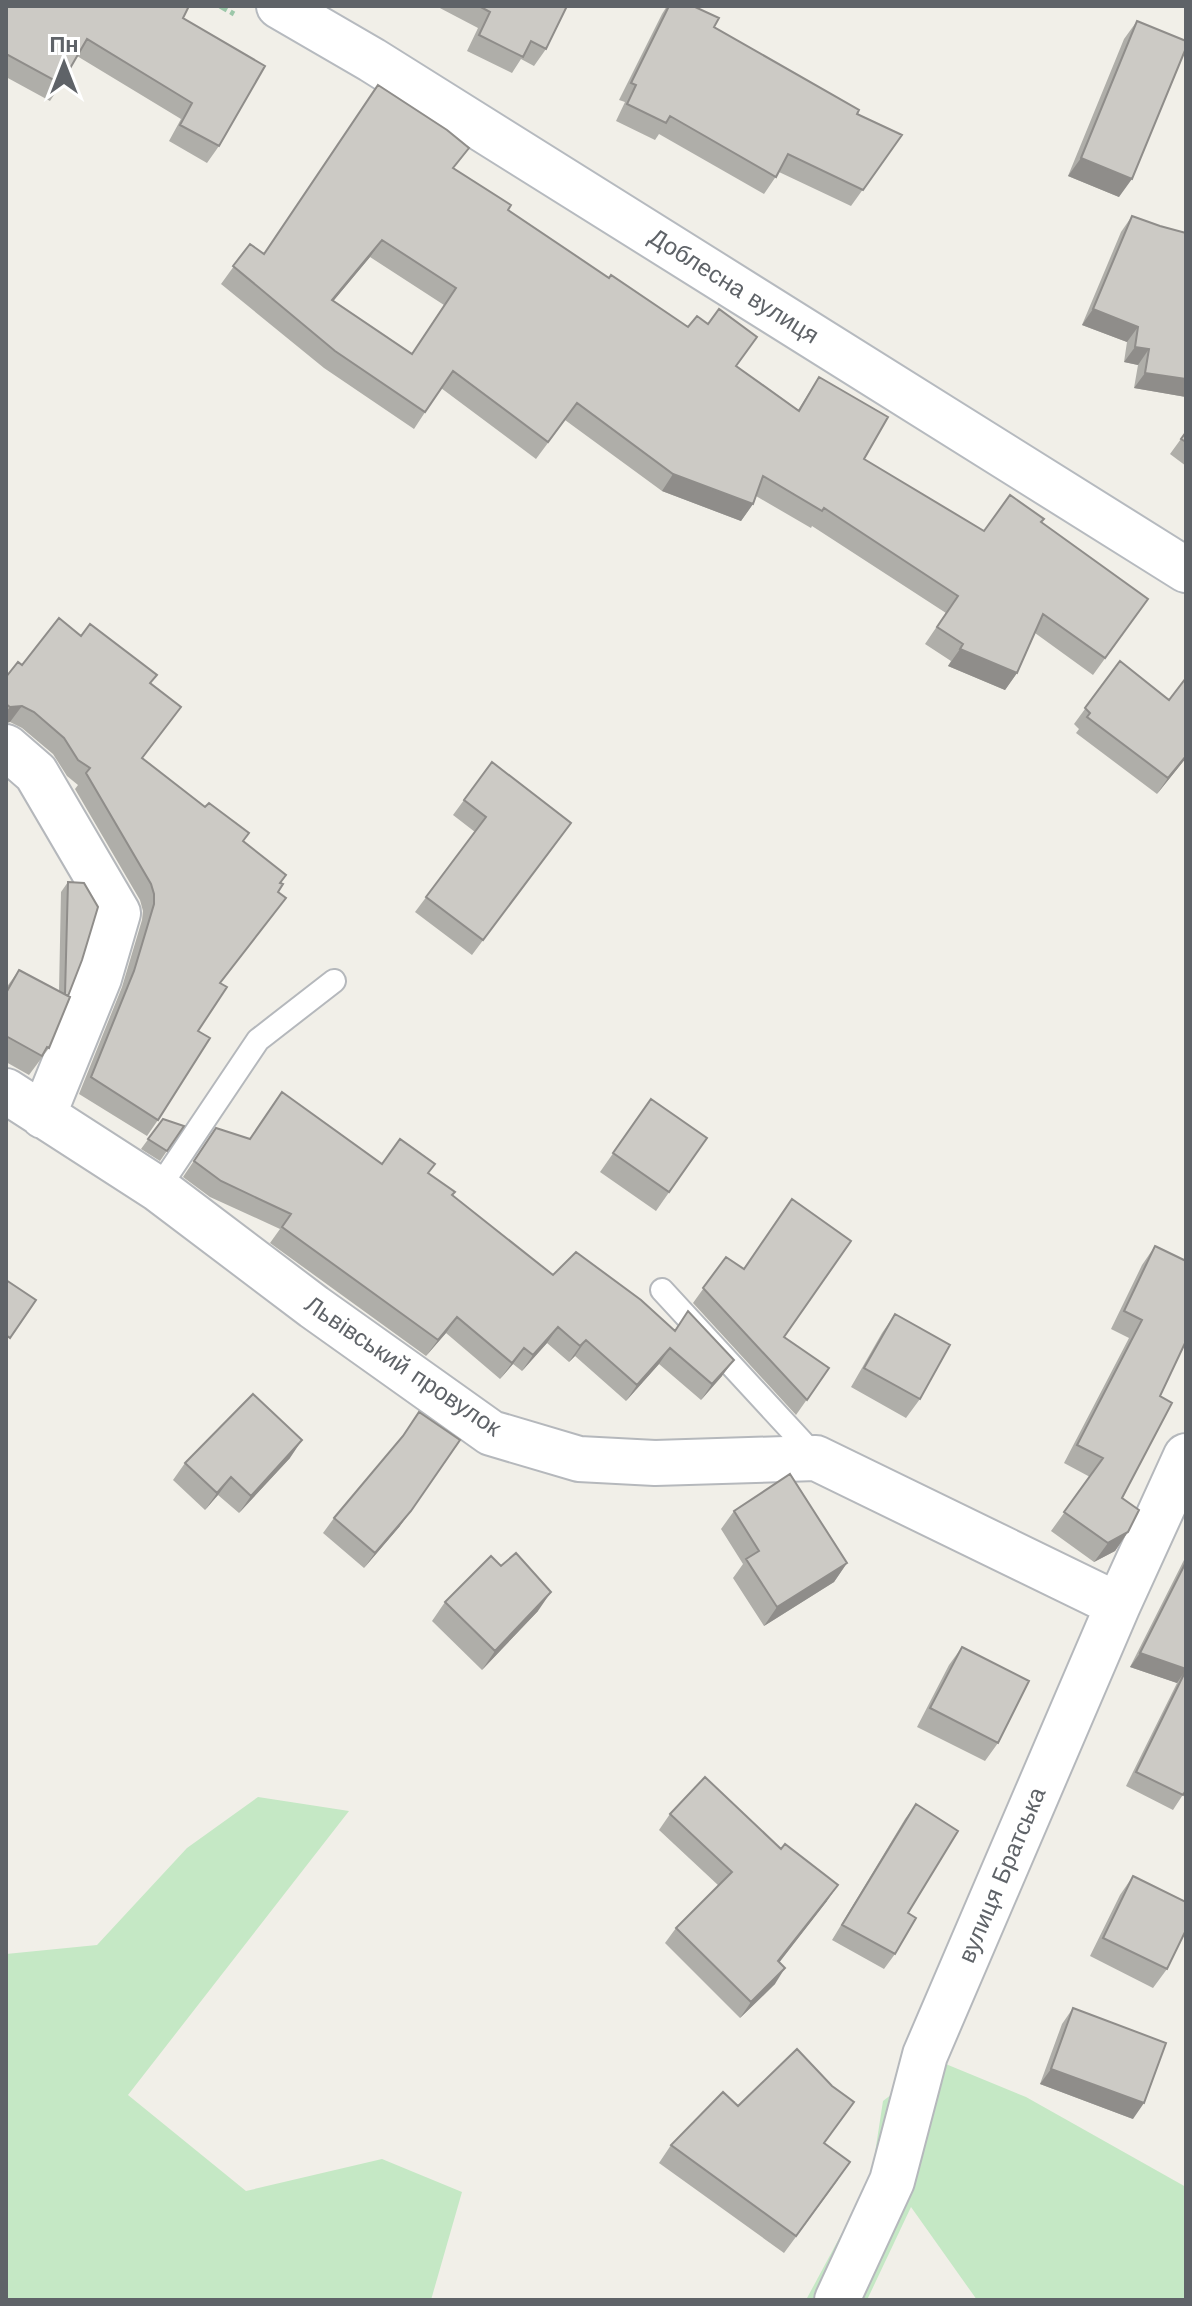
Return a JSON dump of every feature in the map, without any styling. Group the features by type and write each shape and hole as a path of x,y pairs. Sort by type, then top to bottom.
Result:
{"street":[{"name":"Доблесна вулиця","path":"279,6 372,60 1186,570"},
{"path":"6,747 36,773 118,913 99,978 43,1116"},
{"name":"Львівський провулок","path":"6,1091 158,1189 314,1307 491,1433 579,1459 655,1463 816,1458 1118,1605"},
{"name":"вулиця Братська","path":"837,2300 892,2181 925,2055 1118,1605 1186,1456"}],"lane":[{"path":"158,1189 258,1040 334,981"},
{"path":"662,1290 816,1458"}],"green space":[{"path":"258,1797 349,1811 128,2095 246,2191 382,2159 462,2192 431,2300 6,2300 6,1954 97,1945 187,1848"},
{"path":"936,2060 1026,2097 1186,2187 1186,2300 977,2300 911,2207 867,2300 806,2300 871,2179 883,2101"}],"building":[{"path":"6,6 189,6 183,18 265,66 219,146 180,125 192,103 87,39 61,84 6,54"},
{"path":"479,6 567,6 546,49 531,41 523,57 479,35 490,12"},
{"path":"669,6 693,6 719,18 714,27 859,110 857,114 902,135 863,190 788,154 776,177 670,116 666,123 627,104 636,85 631,83"},
{"path":"1137,21 1186,41 1186,48 1132,179 1081,158"},
{"path":"378,85 469,148 453,168 511,205 508,210 609,278 611,275 688,327 697,316 708,324 719,309 757,337 736,366 799,411 819,377 888,417 864,459 984,531 1010,495 1044,519 1041,522 1148,599 1105,658 1043,614 1017,673 960,649 963,644 937,627 958,596 824,508 822,511 763,476 753,504 673,474 577,403 548,442 453,371 425,412 335,351 233,266 250,244 264,254","holes":["382,240 456,288 412,354 332,300"]},
{"path":"1132,216 1186,233 1186,379 1145,373 1149,349 1135,347 1138,327 1093,309"},
{"path":"59,618 81,636 90,624 157,675 150,683 181,707 142,758 205,807 209,803 249,833 243,841 286,875 278,892 286,898 220,983 227,987 198,1031 210,1038 158,1120 91,1077 134,971 154,904 151,884 86,773 90,768 78,760 64,738 34,712 22,706 10,707 6,704 6,677 18,662 22,665"},
{"path":"1120,661 1169,700 1186,678 1186,756 1168,778 1087,717 1090,713 1085,708"},
{"path":"492,762 571,823 483,940 426,897 486,817 464,800"},
{"path":"68,882 84,883 98,907 68,996 65,994"},
{"path":"19,970 70,997 49,1048 42,1056 6,1036 6,993"},
{"path":"282,1092 382,1164 400,1139 435,1164 428,1173 455,1192 452,1195 553,1275 576,1252 641,1300 675,1331 688,1311 734,1360 712,1384 670,1348 637,1385 586,1340 580,1346 558,1327 533,1355 524,1348 512,1363 457,1317 438,1340 282,1227 291,1214 221,1181 194,1161 216,1128 250,1139"},
{"path":"651,1099 707,1138 669,1192 613,1153"},
{"path":"163,1119 184,1126 167,1151 148,1139"},
{"path":"792,1199 851,1241 784,1337 829,1368 807,1400 703,1288 726,1257 744,1269"},
{"path":"1155,1246 1186,1261 1186,1341 1160,1396 1172,1403 1122,1498 1139,1510 1128,1532 1108,1543 1064,1512 1103,1458 1077,1445 1142,1320 1124,1311"},
{"path":"6,1280 36,1300 10,1338 6,1335"},
{"path":"895,1314 950,1345 920,1399 864,1368"},
{"path":"253,1394 302,1440 251,1496 231,1477 217,1493 185,1463"},
{"path":"419,1412 460,1440 411,1511 375,1553 334,1518 403,1436"},
{"path":"790,1474 847,1563 777,1607 746,1559 759,1551 734,1511"},
{"path":"516,1553 551,1592 495,1651 445,1602 491,1556 501,1566"},
{"path":"1186,1562 1186,1669 1140,1653"},
{"path":"962,1647 1029,1681 998,1743 930,1708"},
{"path":"1186,1670 1186,1790 1183,1795 1136,1772"},
{"path":"705,1777 781,1849 785,1844 838,1885 778,1961 785,1968 751,2002 676,1928 732,1872 670,1814"},
{"path":"916,1804 958,1831 908,1913 916,1918 895,1954 842,1925"},
{"path":"1133,1876 1186,1902 1186,1930 1167,1969 1103,1938"},
{"path":"1073,2008 1166,2043 1144,2103 1051,2069"},
{"path":"797,2049 832,2086 854,2102 824,2143 850,2162 796,2236 671,2145 723,2092 738,2106"}]}
